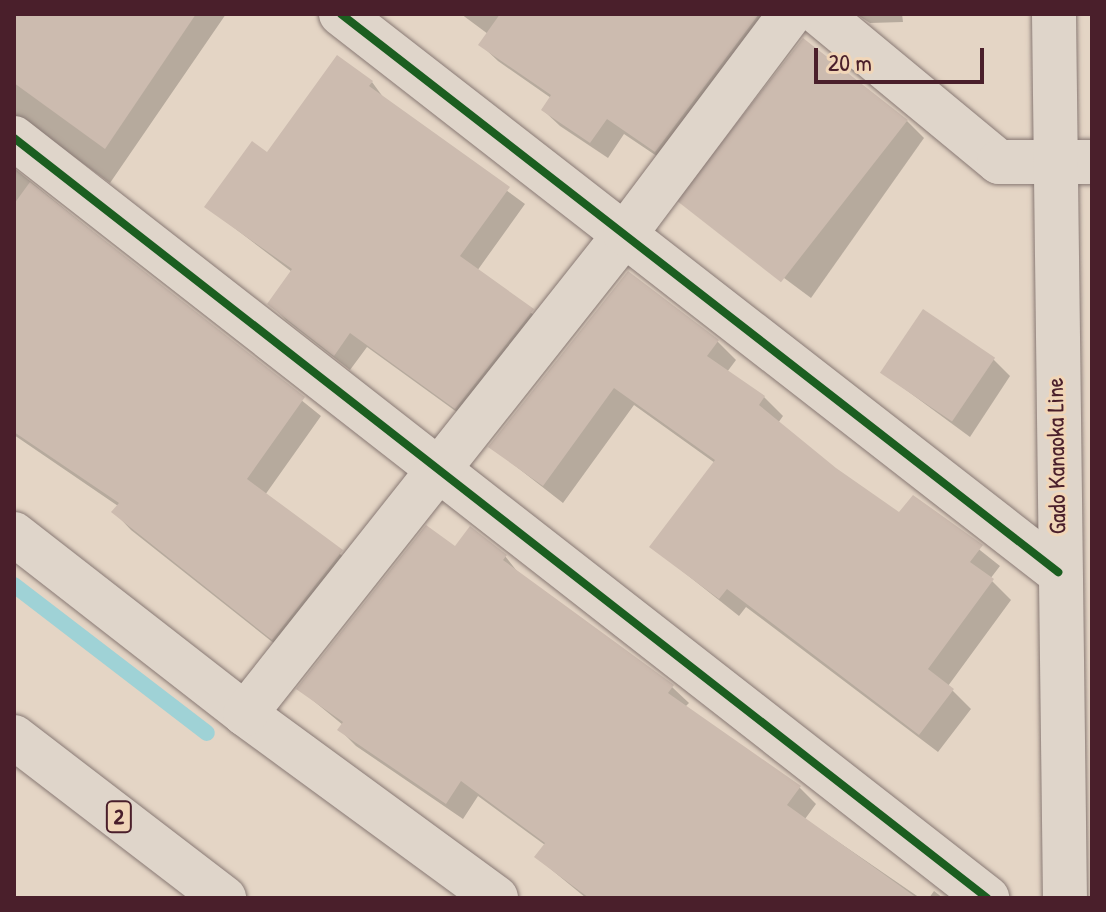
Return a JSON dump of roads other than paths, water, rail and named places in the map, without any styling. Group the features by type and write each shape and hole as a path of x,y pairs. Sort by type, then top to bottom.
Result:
{"street":[{"path":"341,14 1058,572"},
{"path":"245,714 625,234 790,14"},
{"path":"820,14 999,162 1072,163"},
{"name":"Gado Kanaoka Line","path":"1054,14 1072,163 1058,572 1065,898"},
{"path":"14,138 987,898"},
{"path":"14,534 245,714 496,898"},
{"name":"2","path":"14,737 224,898"}],"waterway":[{"path":"14,585 207,733"}]}
